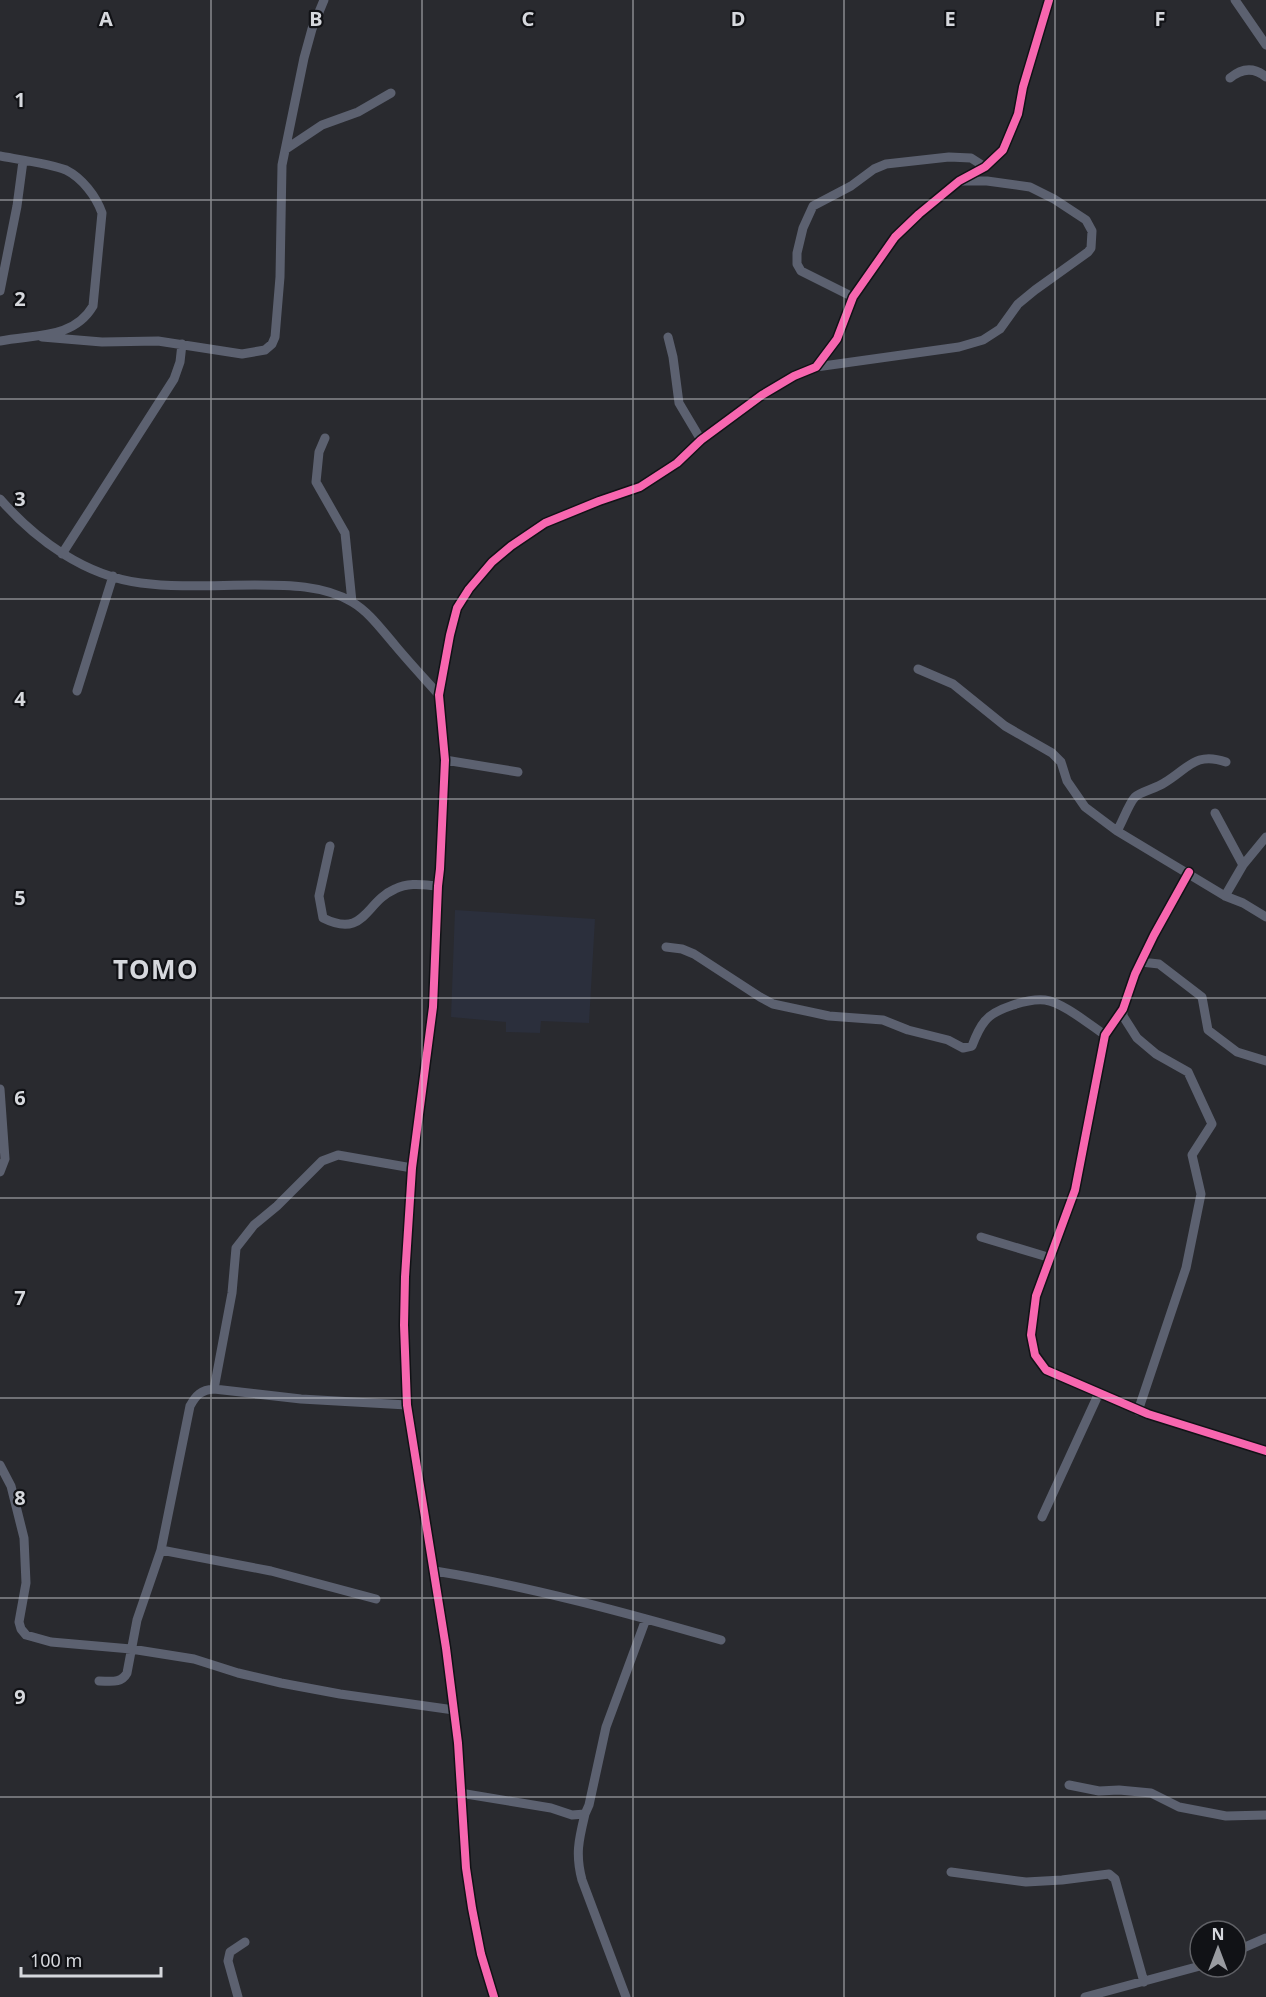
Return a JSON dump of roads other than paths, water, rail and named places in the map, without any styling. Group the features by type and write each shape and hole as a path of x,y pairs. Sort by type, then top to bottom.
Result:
{"street":[{"path":"0,341 42,337 102,342 158,341 242,354 265,350 272,344 275,337 280,277 282,165 304,58 312,29 324,0"},
{"path":"816,367 837,339 853,297 895,237 959,181 985,167 1003,150 1012,129 1049,0"},
{"path":"1235,0 1266,45"},
{"path":"1230,78 1246,69 1266,75 1266,68"},
{"path":"286,148 322,125 358,112 391,93"},
{"path":"0,156 65,170 91,192 102,213 93,306 88,314 77,323 42,337"},
{"path":"853,297 801,271 797,264 799,245 813,206 851,186 873,169 886,164 949,157 971,158 985,167"},
{"path":"0,291 23,161"},
{"path":"494,1997 481,1954 472,1908 454,1710 435,1571 407,1405 404,1325 412,1168 433,1007 445,760 439,695 450,635 457,608 469,589 492,562 545,523 640,487 676,463 701,440 762,395 794,376 816,367 959,347 983,340 1000,329 1018,304 1091,248 1092,231 1086,220 1030,187 987,181 959,181"},
{"path":"668,337 679,403 701,440"},
{"path":"62,555 174,379 180,362 182,344"},
{"path":"325,438 319,452 316,482 345,533 352,602"},
{"path":"0,499 62,555 113,576 139,583 174,586 304,587 327,592 352,602 372,618 439,695"},
{"path":"77,691 113,576"},
{"path":"918,669 953,684 1005,726 1052,753 1061,762 1067,781 1085,807 1118,831 1189,872 1225,896 1266,916"},
{"path":"1118,831 1135,797 1165,783 1188,764 1197,760 1215,758 1226,762"},
{"path":"445,760 518,772"},
{"path":"1215,813 1243,865"},
{"path":"1225,896 1243,865 1265,838"},
{"path":"330,846 319,896 323,918 335,924 348,925 367,915 386,893 398,887 410,884 438,886"},
{"path":"1189,872 1154,934 1123,1009 1105,1035 1075,1190 1036,1296 1031,1335 1035,1355 1046,1370 1138,1411 1266,1451"},
{"path":"666,947 682,949 694,954 760,998 773,1004 829,1016 883,1020 908,1030 948,1040 963,1048 972,1046 986,1020 994,1014 1019,1003 1045,1000 1062,1007 1105,1035"},
{"path":"1141,962 1159,964 1202,997 1208,1030 1237,1053 1266,1062"},
{"path":"1123,1009 1123,1016 1137,1038 1156,1054 1188,1072 1212,1124 1192,1155 1201,1194 1186,1268 1138,1411"},
{"path":"0,1089 5,1159 0,1172"},
{"path":"214,1389 230,1304 236,1248 254,1225 329,1157 338,1155 412,1168"},
{"path":"981,1237 1051,1258"},
{"path":"99,1681 118,1681 127,1673 140,1608 161,1550 190,1406 195,1395 204,1390 214,1389 301,1399 407,1405"},
{"path":"1042,1517 1099,1393"},
{"path":"0,1465 11,1486 24,1538 26,1583 19,1622 26,1635 51,1642 131,1649 194,1659 238,1673 292,1686 454,1710"},
{"path":"161,1550 271,1570 376,1599"},
{"path":"435,1571 493,1580 646,1618 721,1640"},
{"path":"626,1997 582,1880 577,1862 577,1847 606,1727 646,1618"},
{"path":"1069,1785 1099,1791 1151,1793 1179,1807 1226,1816 1266,1815"},
{"path":"460,1793 551,1808 572,1815 585,1814"},
{"path":"951,1872 1026,1882 1109,1874 1115,1879 1144,1982"},
{"path":"1248,1945 1266,1938"},
{"path":"238,1997 228,1961 230,1952 244,1942"},
{"path":"1085,1997 1188,1969"}],"district":[{"name":"TOMO","path":"156,969"}]}
